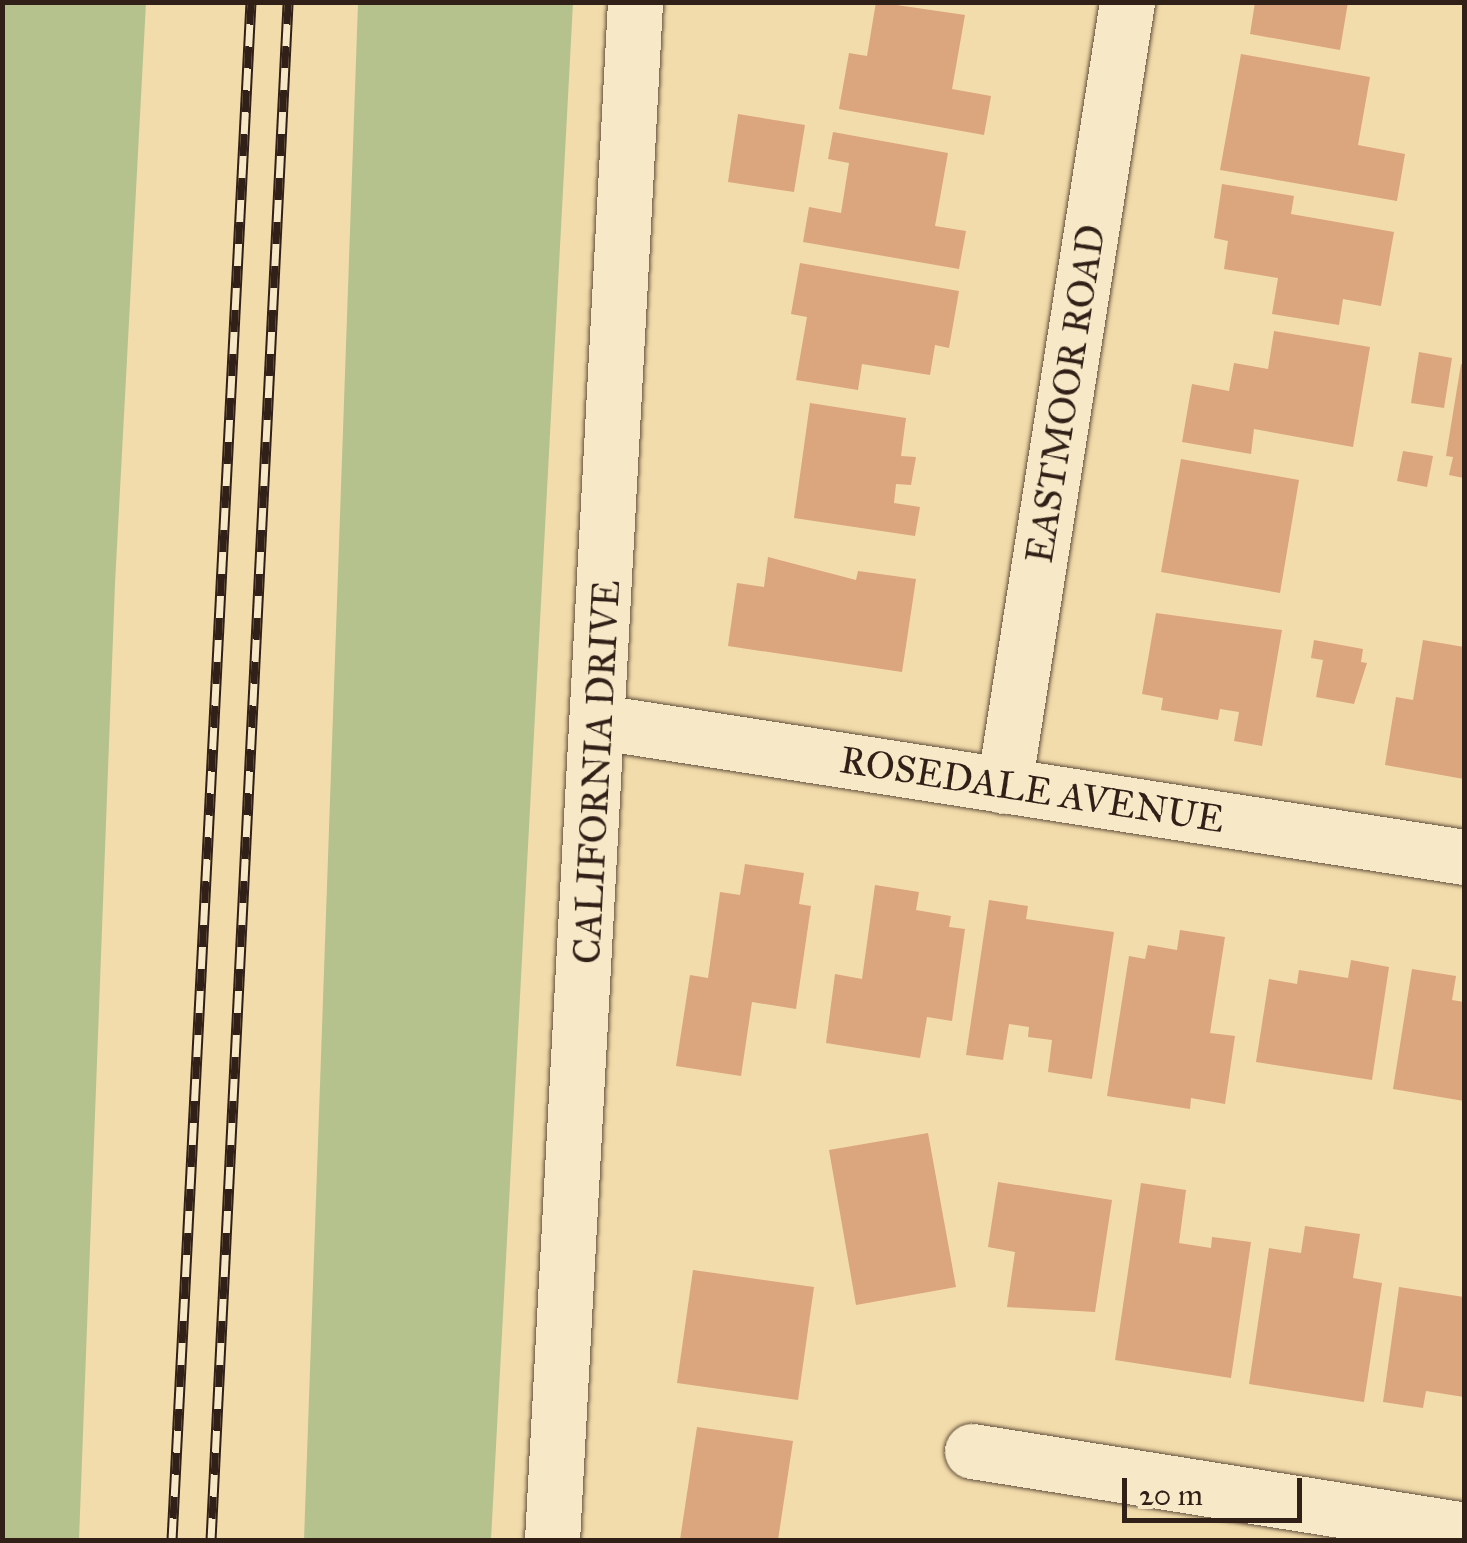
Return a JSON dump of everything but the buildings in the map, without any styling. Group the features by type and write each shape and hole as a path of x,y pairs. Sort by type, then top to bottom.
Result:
{"street":[{"name":"CALIFORNIA DRIVE","path":"552,1540 600,722 635,2"},
{"name":"EASTMOOR ROAD","path":"1004,786 1127,2"},
{"name":"ROSEDALE AVENUE","path":"600,722 1464,857"},
{"path":"972,1452 1464,1530"}],"green space":[{"path":"3,2 146,3 115,584 79,1540 3,1540"},
{"path":"358,3 573,3 491,1540 304,1540"}],"railway":[{"path":"172,1540 251,2"},
{"path":"211,1540 288,2"}]}
